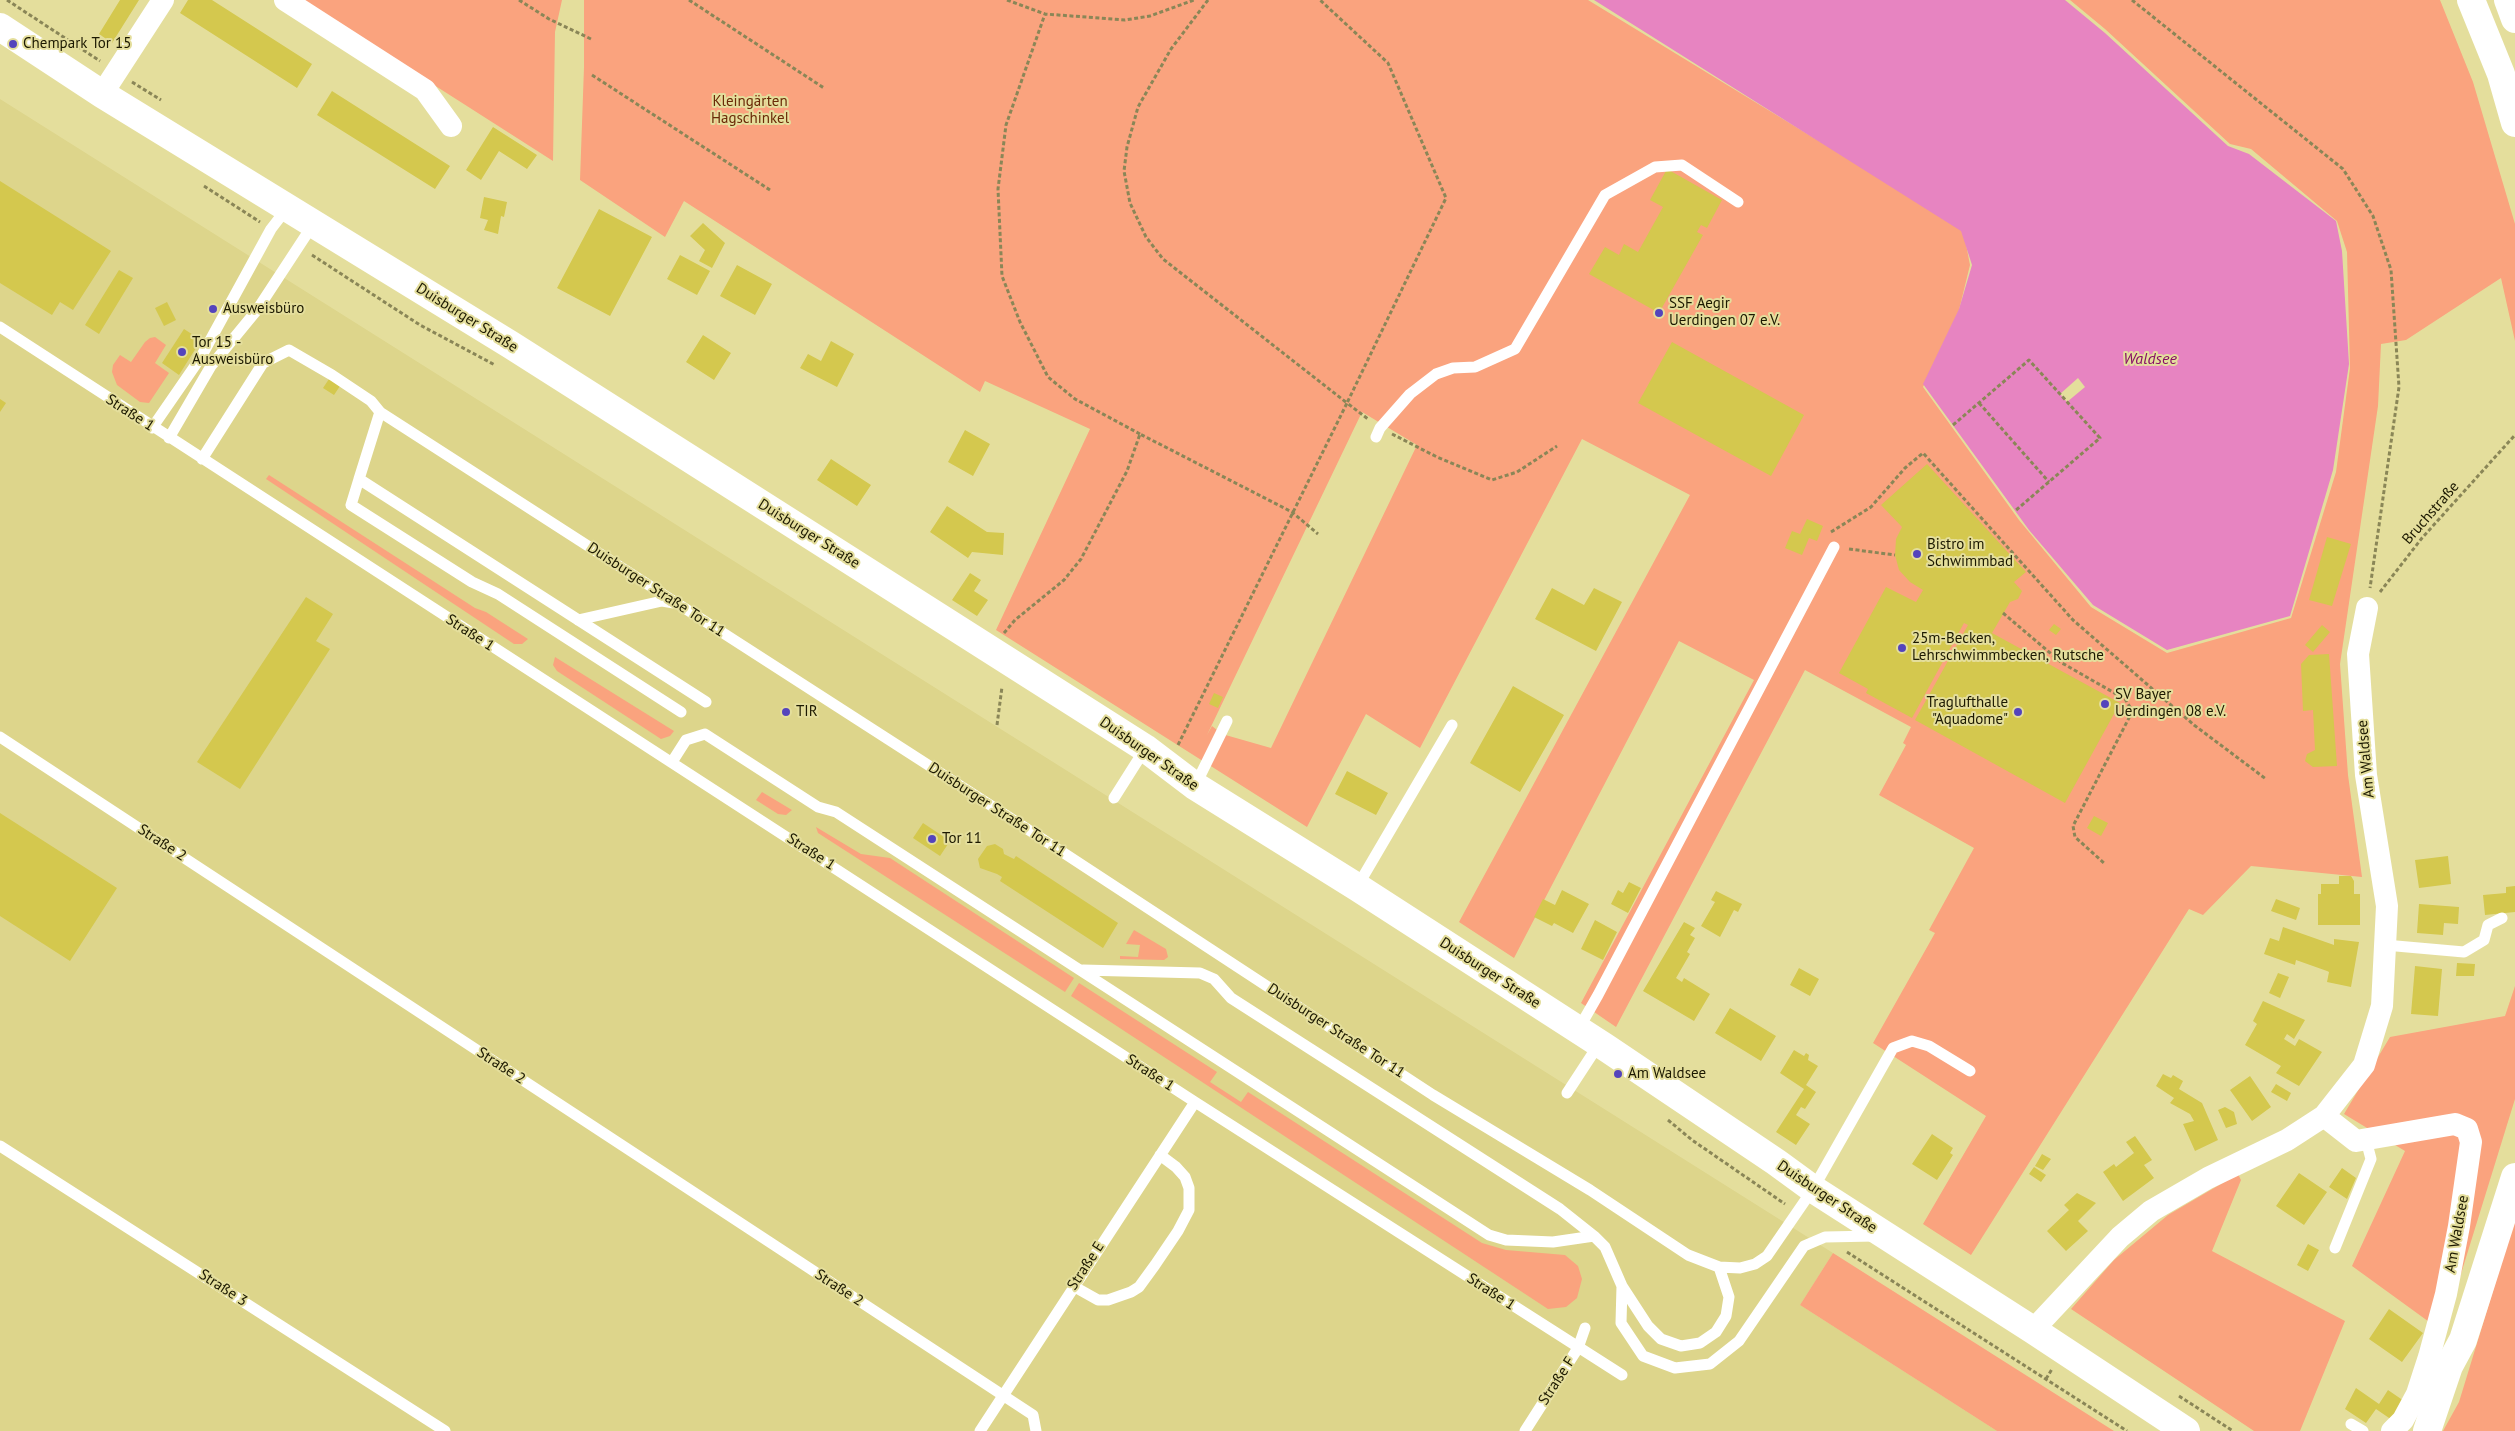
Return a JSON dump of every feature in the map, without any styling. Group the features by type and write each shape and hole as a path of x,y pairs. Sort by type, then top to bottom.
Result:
{"main road":[{"path":"2470,0 2501,74 2515,123"},
{"path":"2508,0 2515,19"},
{"name":"Duisburger Straße","path":"0,27 102,94 511,344 1146,748 1196,786 1357,887 1589,1037 1776,1162 1813,1189 2186,1431"},
{"path":"2427,1431 2449,1366 2463,1340 2515,1177"},
{"path":"2446,1431 2460,1368 2463,1340"}],"street":[{"path":"102,94 163,0"},
{"path":"285,0 425,90 451,126"},
{"name":"Am Waldsee","path":"2033,1330 2120,1237 2151,1210 2208,1178 2287,1140 2324,1116 2364,1065 2382,1006 2386,906 2366,776 2358,654 2367,608"},
{"path":"2324,1116 2356,1141 2366,1140"},
{"name":"Am Waldsee","path":"2366,1140 2455,1124 2467,1129 2471,1142 2459,1226 2446,1294 2417,1394 2403,1420 2392,1431"}],"lane":[{"path":"1378,432 1410,394 1436,374 1453,368 1475,367 1515,349 1605,195 1655,167 1682,165 1738,202"},
{"path":"152,428 215,334 271,229 288,207"},
{"path":"168,438 211,366 257,310 314,224"},
{"name":"Straße 1","path":"0,327 152,428 672,762 1195,1102 1622,1375"},
{"path":"215,334 230,344"},
{"name":"Duisburger Straße Tor 11","path":"202,459 263,363 289,350 371,401 380,412 1433,1095 1590,1190 1688,1255 1719,1267 1740,1268 1755,1264 1767,1256 1813,1189 1894,1048 1912,1041 1929,1046 1970,1071"},
{"path":"380,412 352,505 472,582 498,594 681,712"},
{"path":"359,479 706,702"},
{"path":"1567,1092 1589,1037 1598,995 1834,548"},
{"path":"578,620 662,601 678,604"},
{"path":"1196,786 1227,721"},
{"path":"1357,887 1452,725"},
{"path":"672,762 686,740 706,734 818,807 836,812 1083,970 1489,1235 1506,1240 1553,1242 1594,1236"},
{"name":"Straße 2","path":"0,737 1002,1395 1033,1416 1036,1431"},
{"path":"1114,798 1146,748"},
{"path":"2384,946 2464,952 2484,940 2488,925 2502,918"},
{"path":"1083,970 1200,974 1214,979 1231,998 1560,1208 1594,1236 1605,1248 1622,1286 1648,1326 1661,1339 1681,1346 1700,1343 1716,1332 1726,1316 1730,1297 1719,1267"},
{"name":"Straße E","path":"980,1431 1195,1102"},
{"path":"2335,1248 2372,1160 2366,1140"},
{"name":"Straße 3","path":"0,1146 445,1431"},
{"path":"1073,1286 1098,1300 1108,1300 1131,1292 1138,1287 1174,1238 1189,1210 1189,1188 1176,1166 1160,1155"},
{"path":"1622,1286 1621,1323 1643,1356 1675,1368 1710,1364 1739,1341 1804,1246 1825,1237 1847,1235 1886,1236"},
{"name":"Straße F","path":"1525,1431 1578,1348 1586,1328"},
{"path":"2351,1424 2363,1431"}],"path":[{"path":"519,0 549,19 591,38"},
{"path":"689,0 824,88"},
{"path":"1007,0 1045,14 1125,20 1150,16 1194,0"},
{"path":"1208,0 1171,49 1138,107 1126,147 1124,171 1130,203 1146,238 1163,260 1346,403 1378,432 1492,480 1517,472 1557,446"},
{"path":"1176,750 1446,198 1388,63 1320,0"},
{"path":"2132,0 2343,169 2373,216 2391,270 2399,387 2367,608"},
{"path":"1045,14 1006,125 998,189 1002,276 1020,322 1048,377 1075,399 1292,512 1318,534"},
{"path":"592,75 770,190"},
{"path":"198,182 271,229"},
{"path":"299,246 420,325 496,365"},
{"path":"1953,425 2029,360 2100,438 2015,511"},
{"path":"1978,403 2049,482"},
{"path":"1000,637 1015,620 1064,580 1081,559 1127,471 1140,434"},
{"name":"Bruchstraße","path":"2367,608 2422,538 2515,436"},
{"path":"1895,555 1834,548 1830,532 1871,506 1906,468 1923,453 2073,620 2194,725 2266,779"},
{"path":"2003,613 2062,663 2124,699 2130,707 2130,716 2073,826 2075,837 2104,863"},
{"path":"994,682 1010,692"},
{"path":"997,725 1002,687"},
{"path":"1662,1114 1692,1140 1754,1181 1796,1212"},
{"path":"1825,1237 2127,1431"}],"shaded area":[{"path":"0,99 1833,1253 1800,1305 1997,1431 0,1431"}],"green space":[{"path":"301,0 562,0 555,32 553,161"},
{"name":"Kleingärten Hagschinkel","path":"584,0 1588,0 1963,229 1970,265 1959,310 1923,387 2019,520 2091,607 2167,653 2291,618 2336,472 2350,368 2347,252 2337,221 2251,149 2230,144 2105,29 2070,0 2440,0 2473,82 2515,224 2515,341 2501,278 2406,340 2381,344 2378,406 2340,664 2348,775 2362,877 2251,866 2203,915 2189,909 1971,1255 1923,1224 1986,1116 1873,1043 1935,933 1929,930 1974,848 1879,795 1906,745 1903,743 1911,727 1805,670 1616,1027 1581,1003 1754,680 1679,641 1514,958 1459,922 1690,495 1582,439 1420,748 1366,714 1307,827 996,630 1090,429 985,381 980,392 684,201 665,237 580,180","holes":["1362,412 1417,445 1271,748 1222,734 1212,726 1207,735"]},
{"path":"155,337 166,345 155,363 169,373 149,403 140,402 117,385 112,372 113,365 120,355 131,362 145,342"},
{"path":"269,475 475,608 486,612 528,639 522,644 514,644 266,479"},
{"path":"555,657 674,731 670,736 661,739 557,671 553,665"},
{"path":"762,792 792,810 786,815 778,814 756,800"},
{"path":"816,827 861,854 890,858 1074,978 1065,992 818,833"},
{"path":"1134,930 1166,949 1168,957 1164,960 1120,959 1120,956 1138,957 1140,945 1126,944"},
{"path":"1079,983 1217,1072 1210,1082 1241,1102 1248,1092 1482,1243 1506,1250 1565,1255 1578,1266 1582,1279 1577,1298 1566,1307 1548,1309 1071,996"},
{"path":"2515,986 2515,1099 2443,1332 2352,1266 2405,1151 2344,1114 2390,1037 2505,1016"},
{"path":"2238,1174 2241,1180 2212,1251 2345,1321 2300,1431 2254,1431 2071,1309 2114,1260 2168,1215"},
{"path":"2515,1219 2515,1431 2443,1431 2459,1402"},
{"path":"1833,1253 2114,1431 1997,1431 1800,1305"}],"water":[{"name":"Waldsee","path":"1594,0 2065,0 2105,33 2228,146 2249,154 2336,221 2342,251 2349,364 2333,470 2290,616 2167,650 2093,605 2029,530 1923,384 1959,309 1972,265 1961,231"}],"pier":[{"path":"2078,378 2085,387 2067,402 2060,394"}],"building":[{"path":"120,0 139,0 112,43 99,34"},
{"path":"188,0 212,0 312,64 297,88 180,13"},
{"path":"332,91 450,166 435,189 317,115"},
{"path":"493,127 537,155 527,169 499,151 481,180 466,170"},
{"path":"1667,169 1722,200 1707,228 1701,225 1697,232 1703,235 1659,313 1589,274 1605,247 1619,255 1624,244 1638,252 1663,207 1650,200"},
{"path":"0,181 111,251 73,310 60,302 52,315 0,283"},
{"path":"484,197 507,202 504,217 501,216 498,234 484,230 488,220 480,218"},
{"path":"599,209 652,237 610,316 557,288"},
{"path":"703,223 725,243 712,268 699,261 705,250 690,236"},
{"path":"680,255 710,271 697,295 667,279"},
{"path":"737,265 772,284 755,315 720,296"},
{"path":"119,270 133,278 99,334 85,325"},
{"path":"167,302 176,320 164,326 155,308"},
{"name":"Tor 15 - Ausweisbüro","path":"184,329 201,340 179,375 162,363"},
{"path":"703,335 731,353 714,380 686,362"},
{"path":"831,341 854,354 837,387 800,368 808,354 821,361"},
{"path":"1672,342 1804,415 1771,476 1638,403"},
{"path":"329,379 340,386 334,395 323,388"},
{"path":"0,399 6,403 0,412"},
{"path":"965,430 990,444 973,476 948,462"},
{"path":"831,459 871,485 857,506 817,480"},
{"path":"1927,464 2026,572 2014,582 2022,591 2018,599 2010,602 1992,633 2120,703 2065,803 1915,720 1968,625 1964,623 1912,718 1866,693 1868,689 1839,673 1886,587 1916,602 1923,590 1910,582 1899,570 1895,555 1896,539 1902,527 1881,505"},
{"path":"947,506 987,532 1004,533 1003,555 972,552 968,558 930,532"},
{"path":"1807,519 1823,526 1817,541 1809,538 1802,555 1785,548 1792,531 1800,534"},
{"path":"2327,537 2351,544 2332,606 2309,600"},
{"path":"970,573 981,580 974,591 988,600 977,616 952,600"},
{"path":"1552,588 1584,605 1594,588 1622,602 1596,651 1535,619"},
{"path":"306,597 333,614 316,641 330,649 240,789 197,762"},
{"path":"2054,624 2061,629 2056,635 2049,630"},
{"path":"2322,625 2330,632 2313,652 2305,645"},
{"path":"2329,654 2337,766 2313,767 2305,761 2307,754 2315,750 2313,710 2303,711 2301,664 2309,655"},
{"path":"1513,686 1564,715 1520,792 1470,763"},
{"path":"1214,693 1223,697 1218,708 1209,704"},
{"path":"1347,771 1388,793 1376,815 1335,794"},
{"path":"0,813 117,888 70,961 0,916"},
{"path":"2094,816 2108,823 2101,836 2087,828"},
{"name":"Tor 11","path":"923,823 950,841 940,856 913,838"},
{"name":"Tor 11","path":"995,844 1003,849 1004,854 1014,859 1016,856 1118,923 1103,948 1000,881 1002,877 980,868 978,859 987,846"},
{"path":"2448,856 2451,884 2419,888 2415,860"},
{"path":"2339,876 2351,876 2354,881 2354,894 2360,894 2360,925 2318,925 2318,894 2321,894 2321,884 2339,884"},
{"path":"1629,882 1641,888 1628,913 1611,904 1618,890 1623,893"},
{"path":"2515,886 2515,912 2485,915 2483,895 2506,893 2506,887"},
{"path":"1562,890 1589,904 1573,933 1554,923 1552,926 1534,917 1543,899 1555,905"},
{"path":"1716,891 1742,904 1738,912 1734,910 1720,937 1701,926 1715,902 1711,900"},
{"path":"2276,899 2300,908 2296,920 2271,911"},
{"path":"2419,904 2459,907 2458,924 2444,923 2443,935 2417,933"},
{"path":"1595,920 1617,932 1603,960 1581,949"},
{"path":"1684,922 1695,928 1690,935 1695,938 1687,952 1690,954 1676,978 1682,982 1684,978 1710,994 1694,1021 1643,991"},
{"path":"2283,927 2334,945 2334,939 2359,942 2351,987 2327,982 2329,972 2327,971 2296,960 2295,965 2264,954 2270,938 2279,941"},
{"path":"2457,963 2475,964 2474,976 2456,976"},
{"path":"2415,966 2442,969 2438,1016 2411,1014"},
{"path":"1799,968 1819,979 1810,996 1790,985"},
{"path":"2278,973 2289,977 2280,998 2269,993"},
{"path":"2263,1001 2305,1020 2294,1039 2287,1034 2284,1039 2295,1046 2299,1039 2322,1052 2299,1086 2276,1073 2281,1066 2245,1045 2257,1024 2253,1021"},
{"path":"1730,1008 1776,1036 1761,1061 1715,1033"},
{"path":"1794,1050 1804,1056 1806,1053 1809,1055 1808,1060 1818,1066 1806,1085 1816,1092 1805,1109 1801,1107 1796,1115 1810,1124 1796,1145 1776,1132 1804,1089 1780,1073"},
{"path":"2163,1074 2171,1078 2173,1075 2183,1081 2179,1089 2202,1103 2218,1140 2195,1151 2183,1124 2194,1121 2190,1114 2170,1103 2174,1098 2156,1086"},
{"path":"2250,1076 2271,1107 2252,1121 2230,1090"},
{"path":"2276,1084 2291,1093 2287,1101 2271,1092"},
{"path":"2225,1107 2234,1112 2237,1124 2226,1128 2218,1110"},
{"path":"1932,1134 1953,1148 1950,1153 1953,1155 1937,1180 1912,1164"},
{"path":"2135,1136 2152,1160 2144,1165 2154,1178 2123,1201 2103,1172 2114,1164 2116,1167 2134,1153 2126,1142"},
{"path":"2042,1154 2051,1159 2043,1170 2035,1166"},
{"path":"2034,1167 2046,1175 2041,1182 2029,1174"},
{"path":"2342,1168 2356,1178 2347,1199 2329,1187"},
{"path":"2299,1173 2327,1192 2304,1225 2276,1206"},
{"path":"2077,1193 2096,1203 2078,1221 2088,1231 2066,1251 2047,1231 2069,1210 2064,1205"},
{"path":"2308,1244 2319,1250 2308,1271 2297,1265"},
{"path":"2389,1309 2423,1333 2402,1362 2369,1339"},
{"path":"2356,1388 2379,1404 2388,1390 2404,1401 2392,1420 2376,1409 2366,1423 2345,1409"}],"place":[{"name":"Chempark Tor 15","path":"13,44"},
{"name":"Ausweisbüro","path":"213,309"},
{"name":"SSF Aegir Uerdingen 07 e.V.","path":"1659,313"},
{"name":"Tor 15 - Ausweisbüro","path":"182,352"},
{"name":"Bistro im Schwimmbad","path":"1917,554"},
{"name":"25m-Becken, Lehrschwimmbecken, Rutsche","path":"1902,648"},
{"name":"SV Bayer Uerdingen 08 e.V.","path":"2105,704"},
{"name":"TIR","path":"786,712"},
{"name":"Traglufthalle \"Aquadome\"","path":"2018,712"},
{"name":"Tor 11","path":"932,839"},
{"name":"Am Waldsee","path":"1618,1074"}]}
